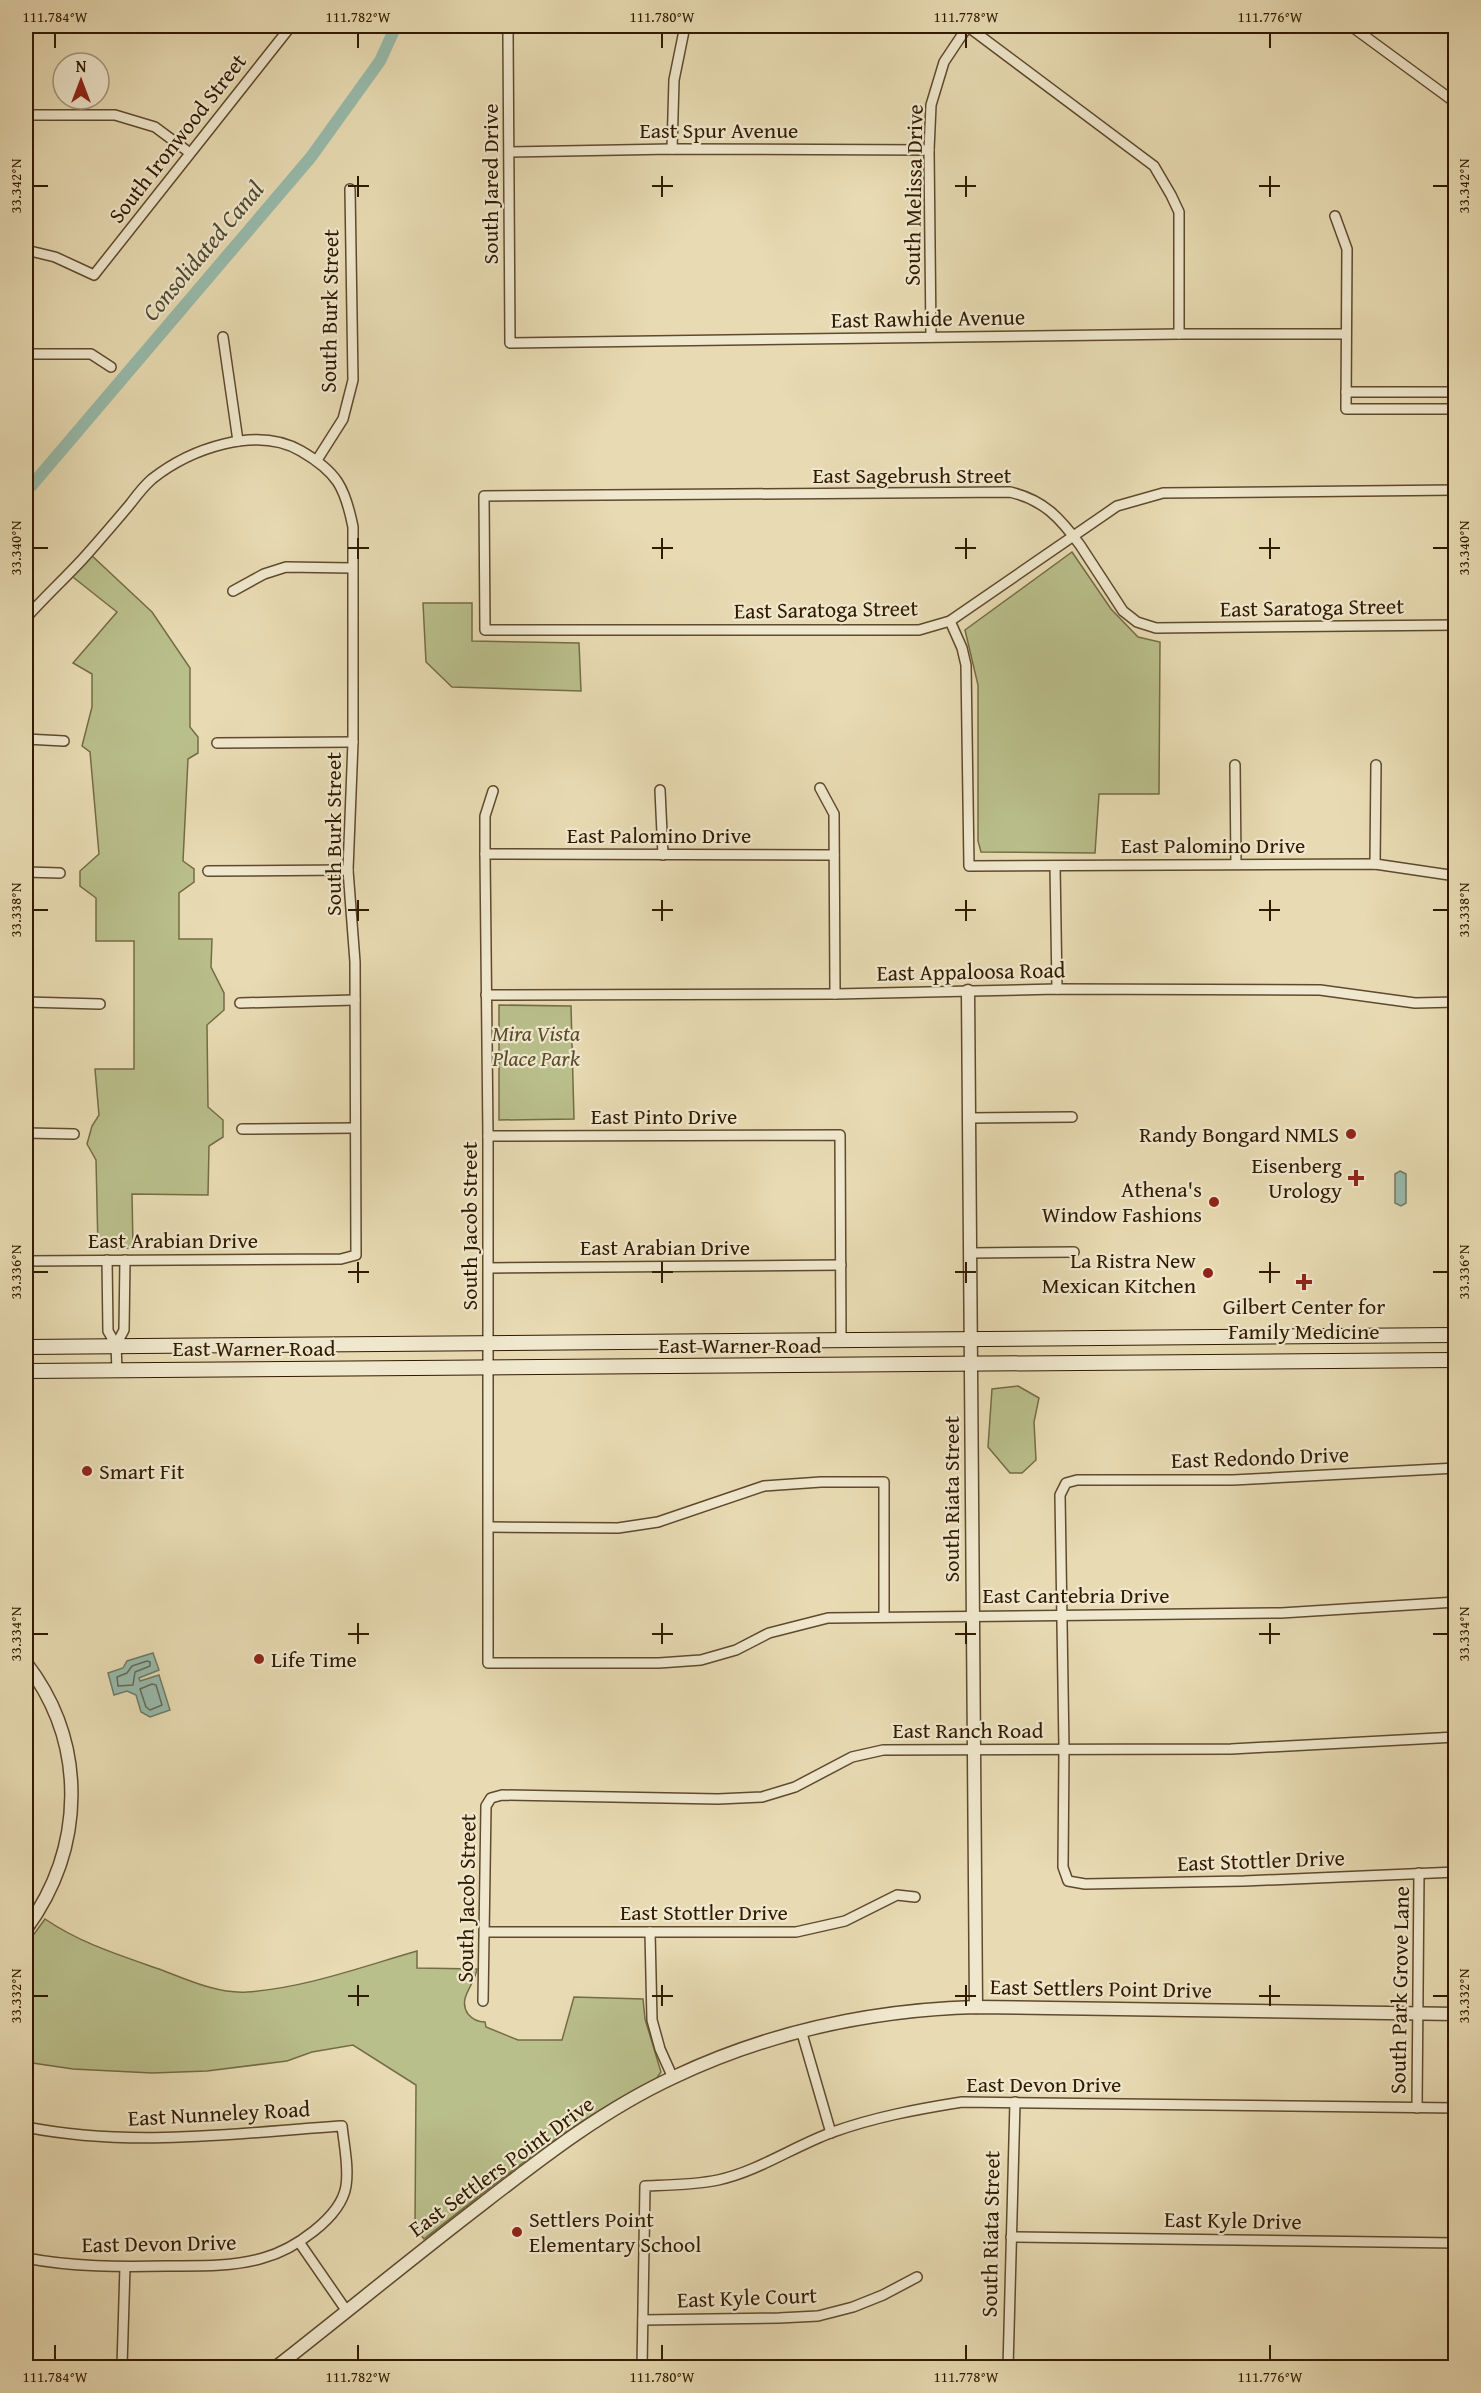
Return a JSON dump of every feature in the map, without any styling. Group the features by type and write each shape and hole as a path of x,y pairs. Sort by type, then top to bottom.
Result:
{"main road":[{"name":"East Warner Road","path":"26,1347 1455,1335"},
{"path":"1405,1336 1405,1360"},
{"name":"East Warner Road","path":"26,1371 1455,1360"}],"street":[{"name":"South Ironwood Street","path":"26,250 55,256 94,275 291,26"},
{"name":"South Jared Drive","path":"510,342 508,34 511,26"},
{"path":"672,149 674,80 685,26"},
{"path":"967,26 1154,166 1179,212 1179,334"},
{"name":"South Melissa Drive","path":"931,337 929,150 931,105 944,62 967,26"},
{"path":"1351,26 1455,103"},
{"path":"26,115 115,115 155,127 190,153"},
{"name":"East Spur Avenue","path":"510,152 672,149 929,150"},
{"name":"South Burk Street","path":"317,460 343,419 352,380 350,189"},
{"path":"1335,216 1347,249 1346,409 1455,409"},
{"name":"East Rawhide Avenue","path":"510,342 1346,334"},
{"path":"26,618 52,588 69,574 88,553 150,480 197,453 238,441 223,337"},
{"path":"26,354 91,354 111,367"},
{"path":"1346,392 1455,392"},
{"path":"1437,392 1437,409"},
{"name":"South Burk Street","path":"238,441 266,441 290,445 317,460 336,477 347,498 352,526 353,742 348,870 355,962 356,1255"},
{"path":"1073,537 1117,506 1163,493 1455,490"},
{"name":"East Sagebrush Street","path":"485,630 484,496 1010,492 1030,496 1053,512 1073,537"},
{"name":"East Saratoga Street","path":"485,630 919,630 950,621 1073,537 1123,611 1137,622 1156,628 1455,625"},
{"path":"233,591 264,574 286,567 351,568"},
{"name":"East Palomino Drive","path":"950,621 962,648 966,665 969,866 1375,864 1455,876"},
{"path":"26,739 64,741"},
{"path":"217,743 353,742"},
{"path":"1235,765 1236,864"},
{"path":"1375,864 1376,765"},
{"path":"820,788 834,814 835,994"},
{"path":"660,790 663,855"},
{"name":"South Jacob Street","path":"488,1663 489,1268 485,816 493,791"},
{"name":"East Palomino Drive","path":"485,854 834,855"},
{"path":"1055,866 1057,989"},
{"path":"208,871 348,870"},
{"path":"26,872 60,873"},
{"name":"East Appaloosa Road","path":"486,995 835,994 1057,989 1320,990 1415,1003 1455,1002"},
{"name":"South Riata Street","path":"968,991 976,2007"},
{"path":"240,1003 355,1000"},
{"path":"26,1002 100,1004"},
{"path":"969,1118 1072,1117"},
{"path":"242,1129 355,1128"},
{"path":"26,1133 74,1134"},
{"name":"East Pinto Drive","path":"488,1136 840,1134 841,1265"},
{"path":"970,1253 1074,1252"},
{"name":"East Arabian Drive","path":"26,1261 341,1259 356,1255"},
{"path":"107,1260 108,1331 116,1346 117,1370"},
{"path":"116,1346 124,1330 124,1260"},
{"path":"841,1265 841,1341"},
{"name":"East Arabian Drive","path":"489,1268 841,1265"},
{"name":"East Redondo Drive","path":"1061,1615 1060,1495 1066,1483 1077,1480 1233,1480 1455,1468"},
{"path":"489,1527 618,1528 658,1522 764,1486 821,1482 884,1482 884,1616"},
{"name":"East Cantebria Drive","path":"488,1663 659,1663 701,1660 736,1650 769,1633 828,1618 1281,1612 1455,1602"},
{"path":"1061,1615 1064,1749"},
{"path":"26,1663 45,1692 58,1720 66,1746 72,1796 68,1833 61,1863 47,1896 26,1929"},
{"name":"East Ranch Road","path":"492,1798 502,1795 718,1799 762,1797 795,1787 852,1757 883,1750 1231,1749 1455,1737"},
{"name":"East Stottler Drive","path":"1064,1749 1063,1867 1068,1881 1085,1884 1244,1881 1455,1872"},
{"name":"South Jacob Street","path":"483,2001 486,1806 492,1798"},
{"name":"South Park Grove Lane","path":"1417,2108 1419,1873"},
{"name":"East Stottler Drive","path":"485,1932 796,1932 845,1921 897,1895 915,1897"},
{"path":"650,1932 652,2020 660,2049 673,2078"},
{"name":"East Settlers Point Drive","path":"275,2367 568,2139 608,2113 673,2078 730,2054 801,2030 905,2011 976,2007 1455,2014"},
{"path":"801,2030 831,2133"},
{"name":"South Riata Street","path":"1008,2367 1015,2102"},
{"name":"East Devon Drive","path":"643,2319 645,2186 690,2185 720,2180 756,2167 831,2133 909,2111 952,2103 1015,2102 1455,2108"},
{"name":"East Devon Drive","path":"26,2258 46,2262 125,2267 210,2266 252,2260 283,2251 321,2226 346,2187 342,2126"},
{"name":"East Nunneley Road","path":"26,2127 56,2133 149,2139 212,2137 342,2126"},
{"name":"East Kyle Drive","path":"1011,2237 1455,2243"},
{"path":"299,2242 346,2310"},
{"path":"122,2366 125,2267"},
{"name":"East Kyle Court","path":"643,2319 818,2316 853,2307 883,2295 917,2277"},
{"path":"642,2367 643,2319"}],"green space":[{"path":"1072,552 1111,609 1138,637 1160,642 1159,794 1099,794 1095,853 981,852 978,841 978,685 965,630"},
{"path":"89,553 152,612 190,668 190,727 198,737 198,753 188,759 183,861 194,869 194,882 179,893 179,939 212,939 211,967 224,993 224,1010 207,1025 208,1107 223,1120 223,1137 209,1146 208,1195 132,1194 133,1248 98,1249 96,1160 87,1144 92,1126 99,1115 95,1069 134,1069 134,941 96,941 96,898 80,886 80,871 99,854 90,752 82,746 92,707 92,674 73,663 117,612 69,574"},
{"path":"423,603 472,603 472,641 579,643 581,691 452,687 426,662"},
{"name":"Mira Vista Place Park","path":"499,1005 571,1006 574,1119 499,1120"},
{"path":"1018,1386 1039,1398 1034,1422 1036,1460 1022,1473 1010,1473 988,1447 992,1389"},
{"path":"45,1919 86,1942 224,1991 247,1992 290,1986 417,1951 417,1968 477,1969 464,2002 468,2014 480,2022 485,2022 486,2027 518,2040 562,2040 574,1997 643,1999 645,2019 661,2072 656,2079 594,2114 536,2153 424,2239 415,2228 416,2085 353,2045 312,2052 287,2061 207,2071 152,2073 73,2069 26,2062 26,1945"}],"water":[{"path":"1400,1171 1406,1174 1406,1203 1401,1206 1395,1203 1395,1174"},
{"path":"153,1653 159,1670 139,1678 140,1681 159,1675 170,1710 150,1717 141,1712 136,1695 127,1691 114,1695 108,1673 123,1668 127,1661"}],"waterway":[{"name":"Consolidated Canal","path":"26,492 311,157 380,61 396,26"}],"place":[{"name":"Randy Bongard NMLS","path":"1351,1134"},
{"name":"Eisenberg Urology","path":"1356,1178"},
{"name":"Athena's Window Fashions","path":"1214,1202"},
{"name":"La Ristra New Mexican Kitchen","path":"1208,1273"},
{"name":"Gilbert Center for Family Medicine","path":"1304,1282"},
{"name":"Smart Fit","path":"87,1471"},
{"name":"Life Time","path":"259,1659"},
{"name":"Settlers Point Elementary School","path":"517,2232"}]}
